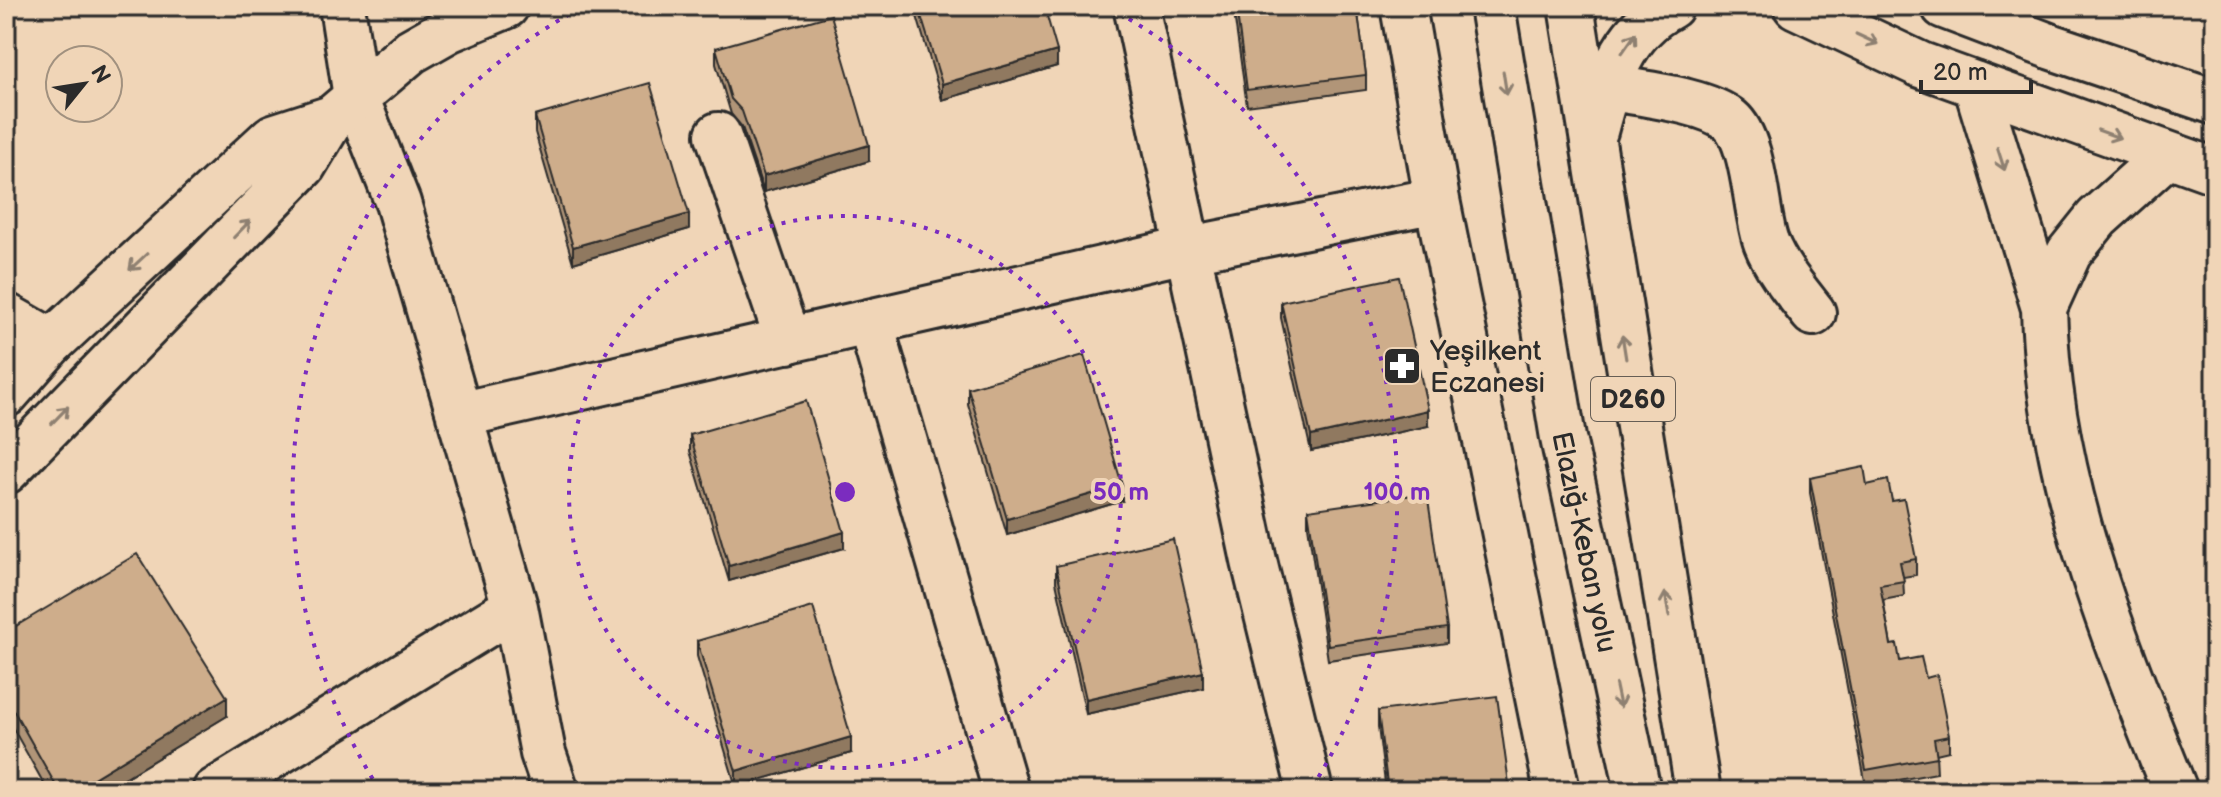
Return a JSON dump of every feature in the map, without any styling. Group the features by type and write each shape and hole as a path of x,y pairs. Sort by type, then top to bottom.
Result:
{"main road":[{"path":"342,6 344,108 398,203 515,607 543,753 556,791"},
{"path":"6,471 303,166 344,108 411,51 448,30 506,6"},
{"path":"1136,6 1254,561 1310,791"},
{"path":"1403,6 1437,200 1557,791"},
{"name":"Elazığ-Keban yolu","path":"1492,6 1563,438 1638,791"},
{"name":"D260","path":"1571,6 1698,791"},
{"path":"1592,141 1607,87 1623,51 1639,30 1671,6"},
{"path":"1796,6 1921,65 2215,171"},
{"path":"1947,7 2052,47 2215,102"},
{"path":"1976,85 2044,308 2052,416 2063,475 2089,569 2175,791"},
{"path":"1607,87 1711,109 1732,122 1743,141 1766,241 1779,267 1813,313"},
{"path":"6,394 52,342 273,137 344,108"},
{"path":"718,135 788,341"},
{"path":"2044,308 2069,253 2097,218 2167,155"},
{"path":"459,415 1190,249 1437,200"},
{"path":"6,316 52,342"},
{"path":"870,322 1006,791"},
{"path":"215,791 515,607"}],"building":[{"path":"918,6 1044,6 1057,51 942,84"},
{"path":"1236,6 1357,6 1366,75 1247,90"},
{"path":"831,15 869,145 764,176 742,111 731,99 716,48"},
{"path":"650,83 689,214 573,247 535,116"},
{"path":"1399,277 1428,410 1311,436 1281,302"},
{"path":"1084,355 1122,485 1007,519 968,388"},
{"path":"806,401 844,532 729,566 690,435"},
{"path":"1864,467 1867,485 1888,480 1892,501 1904,499 1916,559 1900,562 1904,581 1880,585 1891,645 1897,644 1900,661 1921,657 1926,678 1937,675 1949,736 1934,739 1937,757 1866,770 1810,478"},
{"path":"1427,493 1447,628 1328,645 1308,510"},
{"path":"1173,539 1203,672 1086,699 1056,566"},
{"path":"137,554 227,697 72,791 59,791 6,697 6,632"},
{"path":"813,607 851,737 736,771 697,641"},
{"path":"1497,696 1510,791 1388,791 1378,711"}],"place":[{"name":"Yeşilkent Eczanesi","path":"1402,366"}]}
